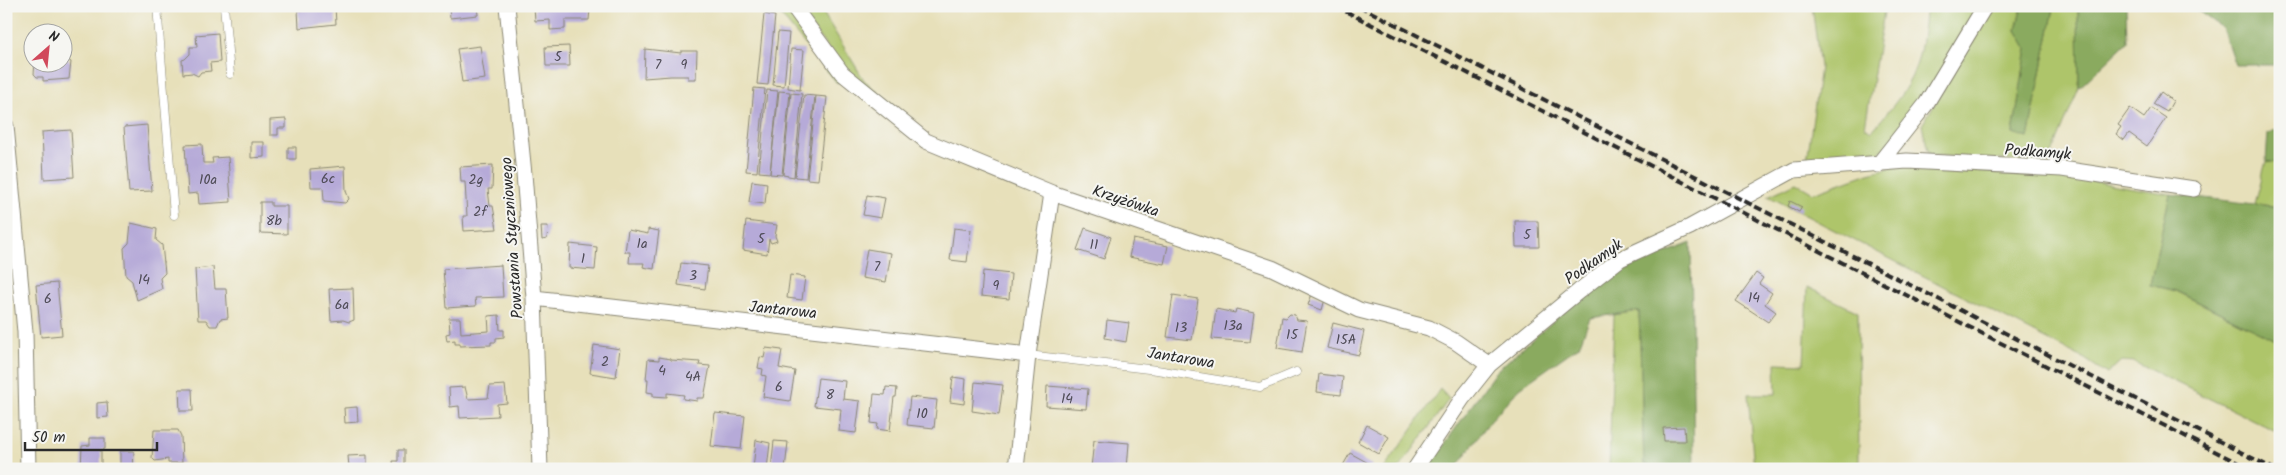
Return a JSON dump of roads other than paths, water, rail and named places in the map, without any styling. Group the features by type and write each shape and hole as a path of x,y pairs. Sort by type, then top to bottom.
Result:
{"street":[{"name":"Powstania Styczniowego","path":"507,6 534,298 540,469"},
{"name":"Krzyżówka","path":"793,6 842,73 926,141 1052,193 1272,268 1359,310 1429,328 1456,342 1489,365"},
{"path":"1878,165 1926,104 1985,6"},
{"path":"6,126 25,332 28,469"},
{"name":"Podkamyk","path":"1415,469 1462,399 1489,365 1620,259 1690,227 1794,170 1878,165 1907,161 2062,169 2194,189"},
{"path":"1016,469 1028,355 1052,193"},
{"name":"Jantarowa","path":"534,298 1028,355"}],"lane":[{"path":"157,6 174,215"},
{"path":"224,6 230,74"},
{"name":"Jantarowa","path":"1028,355 1157,370 1260,387 1296,372"}],"railway":[{"path":"1335,6 2250,469"},
{"path":"1359,6 2274,469"}]}
